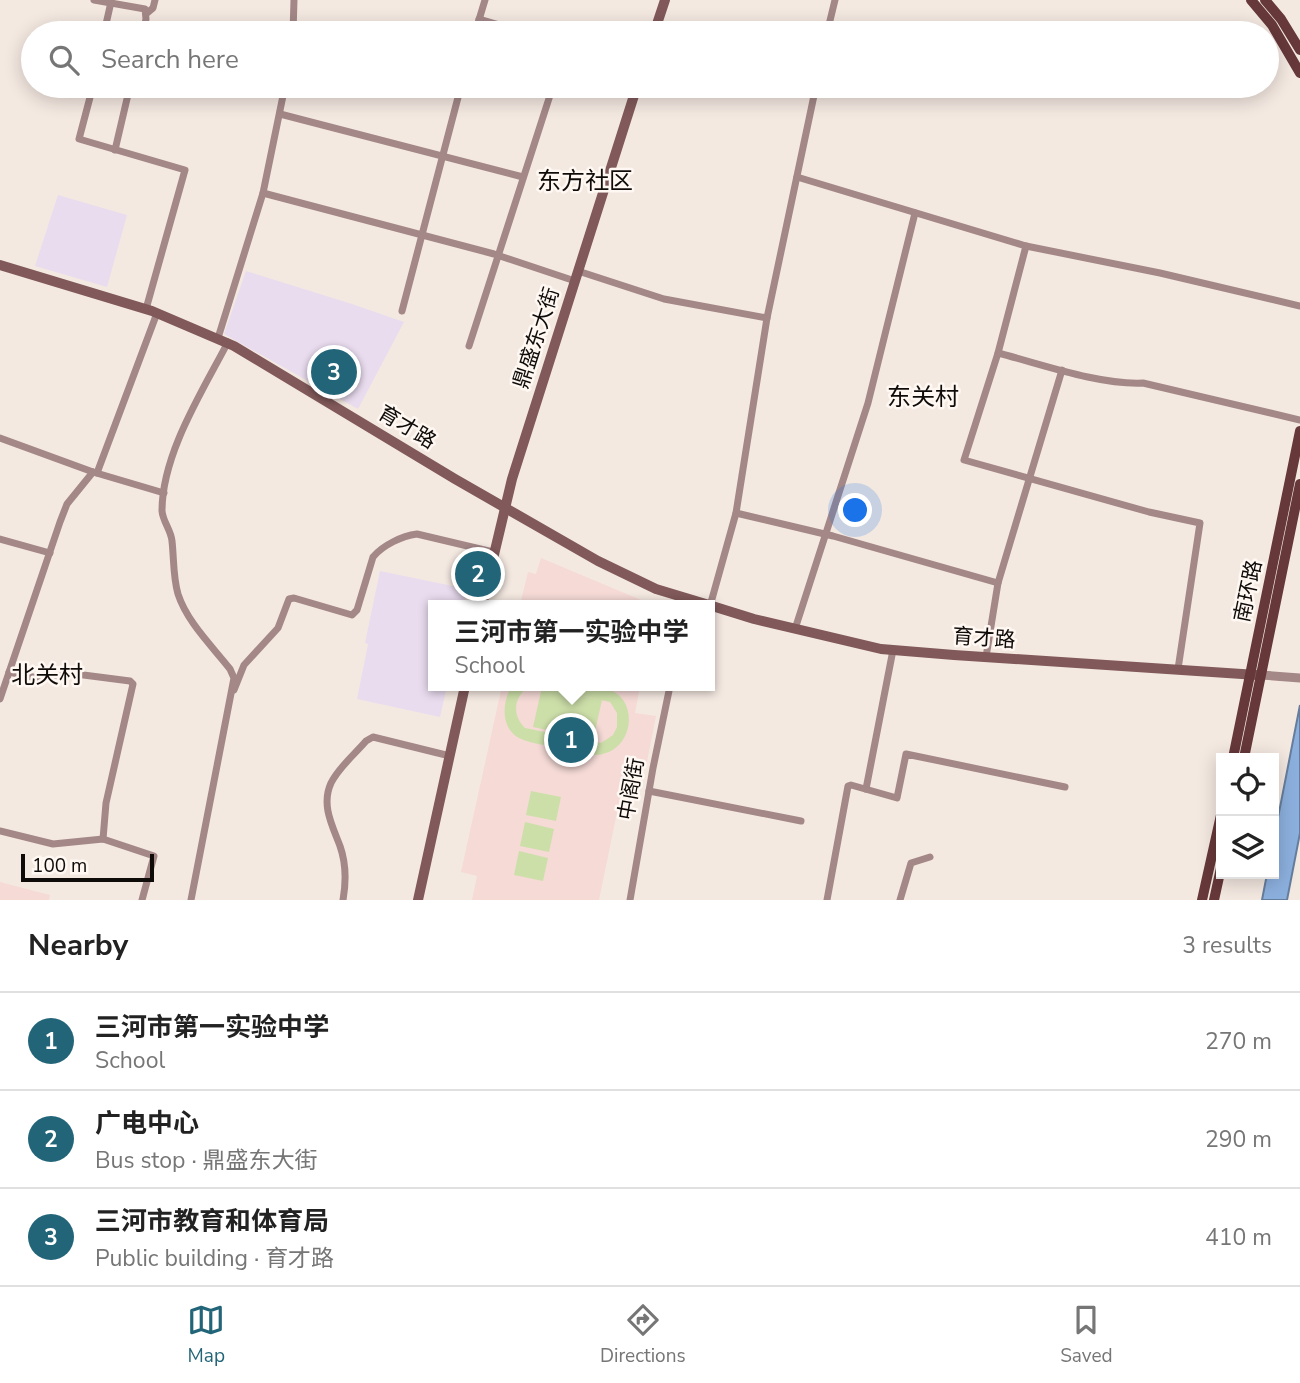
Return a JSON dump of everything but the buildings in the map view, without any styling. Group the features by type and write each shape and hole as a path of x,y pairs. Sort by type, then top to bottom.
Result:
{"main road":[{"path":"658,21 665,0"},
{"path":"1251,0 1269,21"},
{"path":"1265,0 1281,19 1300,50"},
{"path":"1279,37 1300,73"},
{"name":"鼎盛东大街","path":"483,600 504,507 633,98"},
{"name":"育才路","path":"0,265 151,311 223,340 598,561 685,600"},
{"name":"南环路","path":"1245,753 1300,431"},
{"name":"南环路","path":"1234,753 1256,675 1300,484"},
{"name":"育才路","path":"715,607 795,629 893,650 1256,675"},
{"path":"418,900 464,691"},
{"path":"1202,900 1221,816"},
{"path":"1213,900 1218,879"}],"street":[{"path":"94,0 138,6 147,13"},
{"path":"145,21 155,0"},
{"path":"293,21 294,0"},
{"path":"485,0 479,19 486,21"},
{"path":"830,21 835,0"},
{"path":"107,21 111,2"},
{"path":"0,699 67,504 95,473 151,311 185,170 79,139 90,98"},
{"path":"115,150 127,98"},
{"path":"191,900 234,678 186,611 179,595 174,577 172,538 162,515 164,493 180,438 223,340 263,193 283,98"},
{"path":"402,311 458,98"},
{"path":"469,346 549,98"},
{"path":"710,600 736,513 766,318 813,98"},
{"path":"280,114 523,177"},
{"path":"797,177 1026,246 1160,273 1300,306"},
{"path":"263,193 664,299 766,318"},
{"path":"795,629 868,403 915,213"},
{"path":"1026,246 998,352 964,460 1149,512 1200,523 1178,669"},
{"path":"998,352 1062,370 1129,383 1143,383 1300,420"},
{"path":"986,657 998,583 1062,370"},
{"path":"0,438 95,473 164,493"},
{"path":"736,513 998,583"},
{"path":"233,690 244,665 278,628 289,599 294,598 352,615 357,610 373,557 405,536 417,534 493,552"},
{"path":"0,539 50,553"},
{"path":"866,789 893,650"},
{"path":"9,672 37,678 68,673 130,681 134,684 106,803 103,839"},
{"path":"1256,675 1300,678"},
{"name":"中阁街","path":"630,900 669,691"},
{"path":"343,900 344,870 340,847 329,821 330,785 335,776 366,741 373,737 450,756"},
{"path":"827,900 848,786 897,798 906,754 1065,787"},
{"path":"649,791 801,821"},
{"path":"0,831 53,844 103,839 154,856 142,900"},
{"path":"900,900 911,863 930,857"}],"shaded area":[{"path":"58,195 127,215 107,287 35,266"},
{"path":"246,271 404,322 358,409 224,334"},
{"path":"541,558 641,600 521,600 528,572 536,574"},
{"path":"380,571 467,589 465,600 428,600 428,691 446,691 440,717 357,699 368,644 365,643"},
{"path":"501,691 639,691 635,713 656,716 646,767 627,764 599,900 472,900 477,876 461,872"},
{"path":"0,882 50,895 49,900 0,900"}],"green space":[{"path":"524,691 518,700 516,711 525,728 601,743 613,735 617,727 617,713 610,702 562,691 612,691 625,703 628,711 626,734 617,747 599,755 524,740 508,728 505,706 509,692"},
{"path":"541,691 560,691 602,700 593,740 533,727"},
{"path":"531,791 561,797 556,821 526,815"},
{"path":"525,822 554,829 549,852 520,846"},
{"path":"519,851 548,858 543,881 514,875"}],"water":[{"path":"1300,705 1300,833 1287,900 1262,900 1266,879 1279,879 1279,812"}],"place":[{"name":"三河市教育和体育局","path":"334,372"},
{"name":"广电中心","path":"478,574"},
{"name":"三河市第一实验中学","path":"571,740"}],"district":[{"name":"东方社区","path":"585,181"},
{"name":"东关村","path":"923,397"},
{"name":"北关村","path":"47,675"}]}
